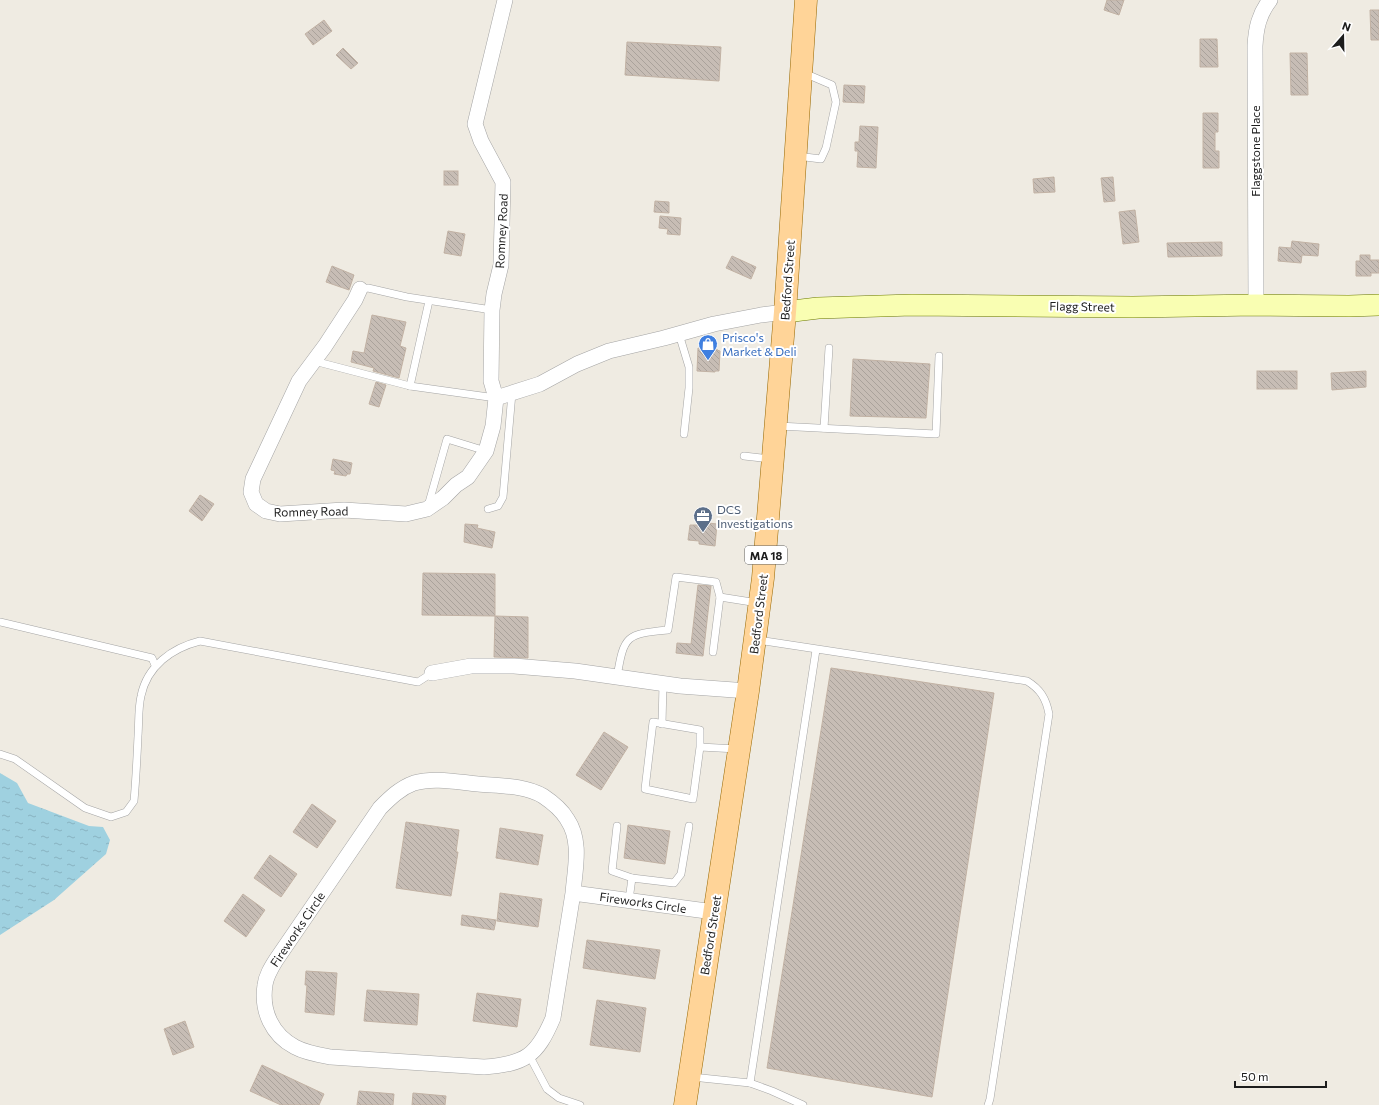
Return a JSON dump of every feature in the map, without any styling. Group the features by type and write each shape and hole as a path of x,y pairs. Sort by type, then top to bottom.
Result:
{"main road":[{"name":"Bedford Street","path":"685,1105 748,691 767,547 785,312 806,0"}],"street":[{"name":"Romney Road","path":"360,289 355,300 325,346 298,380 253,479 251,492 256,504 266,511 280,514 344,510 406,514 427,508 443,498 468,476 486,451 493,426 496,398 491,381 492,310 501,265 503,182 481,141 475,124 505,0"},
{"name":"Flaggstone Place","path":"1256,305 1255,46 1259,18 1270,0"},
{"name":"Flagg Street","path":"785,312 818,308 904,305 1133,307 1379,305"},
{"path":"496,398 540,384 577,364 609,351 734,320 785,312"},
{"path":"432,673 471,666 514,666 575,671 680,686 748,691"},
{"name":"Fireworks Circle","path":"443,780 513,787 542,796 556,805 567,818 575,834 577,850 573,893 553,1018 539,1046 529,1055 518,1061 484,1067 331,1057 313,1054 296,1048 285,1041 276,1032 269,1020 265,1007 265,984 269,972 276,960 380,808 390,797 413,784 426,781 443,780"},
{"name":"Fireworks Circle","path":"573,893 714,912"}],"lane":[{"path":"795,156 821,158 826,148 836,102 832,85 801,72"},
{"path":"360,289 368,288 429,301 492,310"},
{"path":"410,386 429,301"},
{"path":"679,334 689,367 689,388 684,434"},
{"path":"824,428 829,348"},
{"path":"776,426 936,434 939,356"},
{"path":"314,361 410,386 496,398"},
{"path":"488,509 498,506 503,497 512,393"},
{"path":"427,508 447,440 486,451"},
{"path":"744,456 774,459"},
{"path":"617,677 625,643 633,636 644,632 668,630 676,577 716,582 720,597 713,652"},
{"path":"720,597 760,604"},
{"path":"0,622 152,658 155,665"},
{"path":"755,639 816,650 1027,681 1035,685 1047,703 1049,714 988,1105"},
{"path":"0,754 15,759 85,808 111,817 126,812 134,801 141,696 147,678 155,665 168,655 189,644 200,641 418,682 432,673"},
{"path":"750,1083 816,650"},
{"path":"662,724 663,684"},
{"path":"653,722 700,730 700,747 693,799 645,789 653,722"},
{"path":"700,747 739,749"},
{"path":"617,826 612,871 632,878 674,883 681,874 689,826"},
{"path":"629,900 632,878"},
{"path":"529,1055 547,1089 559,1098 580,1105"},
{"path":"689,1076 750,1083 772,1090 803,1105"}],"water":[{"path":"0,773 17,783 28,803 89,826 103,827 110,840 106,854 54,900 0,935"}],"building":[{"path":"1107,0 1124,0 1119,15 1104,10"},
{"path":"1370,10 1379,10 1379,40 1371,40"},
{"path":"324,20 332,31 313,45 305,34"},
{"path":"1200,39 1217,39 1218,67 1200,67"},
{"path":"627,42 721,47 719,81 625,75"},
{"path":"343,48 358,63 351,69 336,55"},
{"path":"1290,53 1307,53 1308,95 1291,95"},
{"path":"844,85 865,86 864,103 843,102"},
{"path":"1203,113 1218,113 1218,132 1215,132 1215,151 1219,151 1219,168 1203,168"},
{"path":"860,126 878,127 876,168 857,167 858,151 855,151 855,142 859,142"},
{"path":"444,171 458,171 458,185 444,185"},
{"path":"1054,177 1055,192 1034,193 1033,179"},
{"path":"1113,177 1115,201 1104,202 1101,178"},
{"path":"655,201 669,202 669,213 654,212"},
{"path":"1135,210 1139,242 1123,244 1119,212"},
{"path":"660,216 681,218 680,235 667,234 668,229 659,228"},
{"path":"448,231 465,234 461,256 444,253"},
{"path":"1292,241 1319,244 1318,256 1302,255 1301,263 1278,261 1279,247 1291,248"},
{"path":"1222,242 1222,256 1168,257 1167,243"},
{"path":"1360,255 1370,255 1370,260 1379,260 1379,273 1371,273 1371,276 1356,276 1356,261 1360,261"},
{"path":"732,256 756,267 751,279 726,268"},
{"path":"332,266 354,275 349,290 326,282"},
{"path":"372,315 406,322 400,346 406,348 399,378 373,371 374,368 351,362 353,351 364,353"},
{"name":"Prisco's Market & Deli","path":"698,348 717,349 720,351 719,371 697,371"},
{"path":"853,359 930,364 926,418 850,416"},
{"path":"1257,371 1297,371 1297,389 1257,389"},
{"path":"1366,371 1366,387 1332,390 1331,373"},
{"path":"376,382 386,385 379,407 369,404"},
{"path":"333,459 352,463 350,474 347,474 346,476 334,474 335,471 331,470"},
{"path":"200,495 214,504 202,521 189,511"},
{"name":"DCS Investigations","path":"700,522 717,524 715,546 699,544 699,541 688,540 690,525 700,525"},
{"path":"465,524 478,525 477,528 495,532 492,548 464,542"},
{"path":"423,573 495,574 495,616 422,615"},
{"path":"698,585 711,586 703,656 676,653 677,643 691,644"},
{"path":"495,616 528,617 528,658 494,657"},
{"path":"831,668 994,693 932,1097 767,1068"},
{"path":"604,732 628,747 601,790 576,775"},
{"path":"312,804 336,821 317,848 293,832"},
{"path":"406,822 459,830 456,852 458,852 451,896 396,888"},
{"path":"628,825 670,831 665,864 624,858"},
{"path":"500,828 543,835 538,865 496,858"},
{"path":"270,855 297,874 281,897 254,878"},
{"path":"500,893 542,899 538,927 497,921"},
{"path":"243,894 265,910 246,937 224,921"},
{"path":"462,915 496,920 494,930 461,925"},
{"path":"587,940 660,950 655,979 583,968"},
{"path":"306,971 337,973 334,1015 305,1012 307,985 305,985"},
{"path":"367,990 419,994 417,1025 364,1021"},
{"path":"477,993 521,999 517,1027 473,1021"},
{"path":"597,1000 646,1008 640,1052 590,1045"},
{"path":"185,1021 194,1047 173,1055 164,1029"},
{"path":"262,1065 324,1094 319,1105 281,1105 250,1091"},
{"path":"359,1091 394,1094 393,1105 357,1105"},
{"path":"413,1093 446,1096 445,1105 412,1105"}],"place":[{"name":"Prisco's Market & Deli","path":"708,361"},
{"name":"DCS Investigations","path":"703,533"}]}
